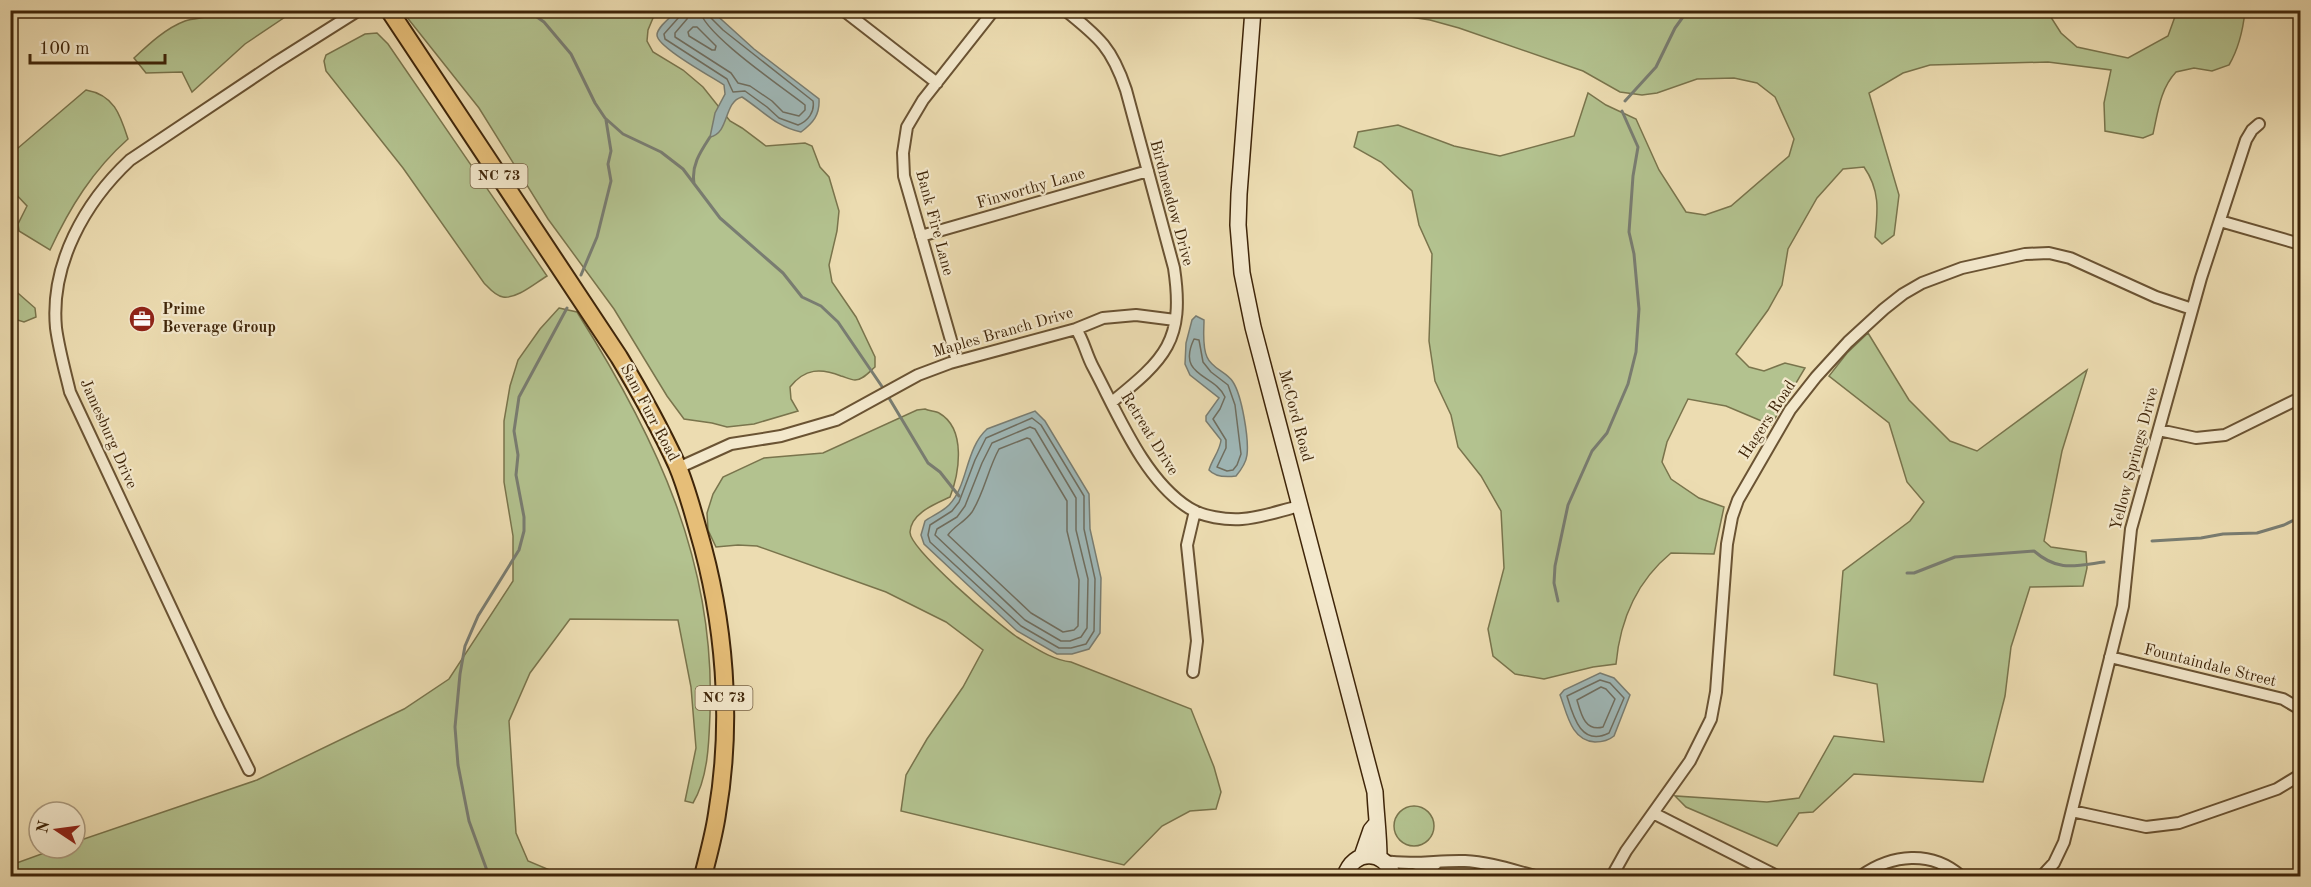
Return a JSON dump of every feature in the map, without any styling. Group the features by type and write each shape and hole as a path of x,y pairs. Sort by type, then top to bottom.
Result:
{"main road":[{"name":"Sam Furr Road","path":"389,10 619,357 678,468 710,579 723,667 725,706 722,775 717,814 703,876"}],"street":[{"name":"Jamesburg Drive","path":"249,771 70,392 56,326 58,290 67,255 84,215 111,178 130,160 358,10"},
{"path":"843,10 938,83"},
{"name":"Bank Fire Lane","path":"957,361 904,176 903,153 907,127 923,100 994,10"},
{"name":"Birdmeadow Drive","path":"1065,10 1094,33 1117,63 1174,268 1178,294 1173,333 1165,353 1148,373 1112,402"},
{"name":"McCord Road","path":"1253,10 1239,194 1239,245 1242,273 1253,327 1375,792 1382,860 1391,869 1393,876"},
{"name":"Yellow Springs Drive","path":"2042,876 2062,850 2123,606 2129,538 2192,309 2246,140 2259,124"},
{"name":"Finworthy Lane","path":"921,236 1148,171"},
{"path":"2220,221 2301,244"},
{"name":"Hagers Road","path":"1612,876 1626,851 1690,761 1711,719 1716,693 1727,544 1738,500 1800,396 1848,342 1908,290 1946,273 2025,254 2040,253 2070,258 2137,290 2174,305 2192,309"},
{"name":"Maples Branch Drive","path":"678,468 731,444 781,436 836,420 925,372 957,361 1076,329 1102,318 1121,316 1175,320"},
{"name":"Retreat Drive","path":"1076,329 1082,337 1090,361 1112,402 1156,478 1173,496 1195,511 1213,517 1243,519 1300,506"},
{"path":"2159,430 2196,438 2224,435 2301,398"},
{"path":"1193,672 1197,641 1187,544 1195,511"},
{"name":"Fountaindale Street","path":"2110,657 2283,699 2301,708"},
{"path":"2072,811 2146,827 2179,823 2277,789 2301,775"},
{"path":"1653,813 1777,876"},
{"name":"McCord Road","path":"1345,876 1349,865 1362,856 1371,830 1377,823"},
{"path":"1362,856 1406,865 1429,861 1437,863 1476,862 1535,876"},
{"path":"1861,876 1885,863 1910,858 1936,861 1960,876"},
{"path":"1408,876 1431,868 1437,863"}],"green space":[{"path":"221,11 294,11 245,44 192,92 182,72 146,73 134,58 158,37 178,24"},
{"path":"402,11 665,11 653,18 648,30 647,41 653,52 683,70 703,87 730,121 766,146 805,143 812,146 820,167 829,177 839,211 829,265 832,282 856,317 875,357 875,367 858,380 820,371 807,373 790,387 791,399 798,411 754,424 727,427 684,419 667,396 614,309 548,219 479,108"},
{"path":"1370,11 2047,11 2061,33 2077,47 2128,58 2168,36 2177,11 2245,11 2240,39 2229,65 2212,71 2194,68 2176,72 2163,93 2153,134 2143,138 2105,131 2104,103 2111,70 2048,62 1930,65 1903,73 1869,93 1899,195 1894,235 1882,244 1875,237 1877,200 1873,184 1864,167 1843,169 1817,198 1788,249 1782,285 1768,310 1736,354 1749,367 1764,371 1785,363 1805,368 1771,425 1726,406 1688,399 1667,442 1662,462 1671,479 1699,498 1724,507 1714,554 1671,553 1659,564 1632,603 1622,632 1616,664 1544,679 1515,674 1493,656 1488,629 1504,568 1501,511 1481,476 1458,447 1451,415 1435,381 1429,341 1432,254 1419,225 1412,191 1381,162 1354,147 1358,132 1398,125 1454,146 1500,156 1574,136 1588,93 1606,105 1636,119 1659,170 1686,212 1705,215 1731,206 1789,156 1794,139 1775,97 1757,83 1734,78 1697,79 1657,93 1642,95 1620,92 1583,71 1459,28 1430,20"},
{"path":"377,33 388,44 547,276 526,290 514,296 503,297 484,283 403,168 326,71 324,61 326,55 365,34"},
{"path":"86,90 103,96 109,101 119,114 128,139 104,163 83,190 50,250 19,231 18,224 27,206 11,189 11,154"},
{"path":"11,287 35,308 36,317 24,322 11,318"},
{"path":"559,308 577,312 632,406 675,503 691,553 703,605 709,658 708,748 702,783 693,803 685,801 696,748 691,687 678,620 570,619 530,673 509,721 516,833 528,861 559,874 570,876 11,876 11,865 27,859 87,860 87,838 257,780 404,709 449,679 513,581 513,536 504,482 504,421 510,386 518,360 540,329"},
{"path":"1868,333 1909,400 1950,441 1977,451 2087,370 2062,451 2044,541 2051,547 2086,552 2087,568 2083,586 2030,587 2011,647 2005,696 1983,782 1854,774 1813,812 1799,813 1777,846 1686,807 1675,796 1767,802 1799,798 1834,736 1884,742 1877,684 1834,675 1843,571 1910,521 1924,502 1907,482 1889,423 1829,376 1847,353"},
{"path":"917,410 938,412 948,420 954,430 958,465 950,497 919,514 911,525 910,532 914,541 924,554 993,618 1037,649 1057,659 1071,662 1191,709 1214,767 1221,792 1216,809 1190,811 1162,826 1124,865 901,811 906,775 927,739 963,687 983,650 946,622 886,592 757,546 716,547 708,530 707,513 713,494 723,477 764,458 823,453"},
{"path":"1414,806 1428,812 1434,826 1428,840 1414,846 1400,840 1394,826 1400,812"}],"water":[{"path":"678,10 712,11 754,49 819,99 817,114 812,122 801,132 792,130 742,97 732,105 721,130 710,137 715,113 725,94 724,85 675,54 659,40 657,35 662,25"},
{"path":"1196,316 1204,320 1205,353 1209,361 1233,382 1242,407 1247,455 1246,461 1236,476 1218,475 1209,470 1221,440 1206,421 1206,416 1219,398 1190,375 1185,364 1186,343 1192,320"},
{"path":"1035,411 1045,421 1089,494 1090,529 1101,578 1100,633 1089,649 1072,654 1057,654 1017,631 924,544 921,535 925,521 949,505 955,497 974,447 987,429"},
{"path":"1600,673 1614,678 1630,695 1614,736 1605,741 1595,742 1580,737 1575,731 1560,695 1564,690"}],"waterway":[{"path":"527,10 544,22 571,54 605,118 623,134 661,152 683,169 720,218 783,273 802,297 821,306 838,322 883,388"},
{"path":"1625,101 1656,67 1675,28 1688,10"},
{"path":"1558,601 1554,583 1555,566 1568,505 1592,451 1607,433 1628,384 1636,352 1639,309 1634,254 1629,232 1633,176 1638,147 1622,111"},
{"path":"581,275 597,237 611,181 608,164 611,151 606,120"},
{"path":"694,183 695,164 710,137"},
{"path":"489,876 469,821 458,765 455,727 460,674 465,646 478,616 519,550 524,531 524,517 516,475 518,455 514,431 519,397 567,308"},
{"path":"889,398 928,463 940,472 959,496"},
{"path":"2152,541 2257,533 2284,525 2300,517"},
{"path":"1907,573 1914,573 1955,557 2034,551 2059,565 2075,566 2104,562"}],"place":[{"name":"Prime Beverage Group","path":"142,319"}]}
